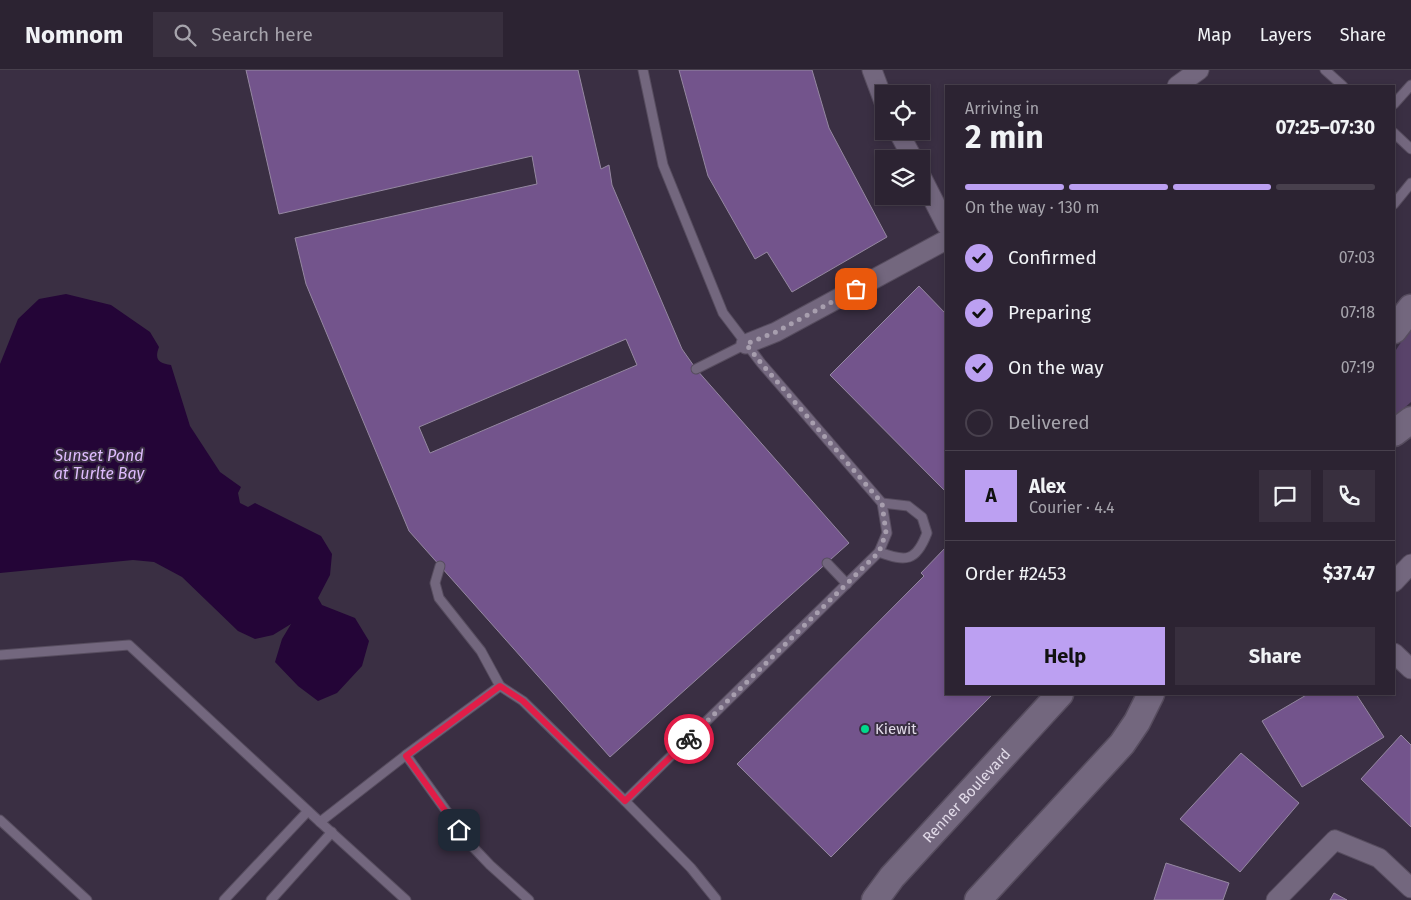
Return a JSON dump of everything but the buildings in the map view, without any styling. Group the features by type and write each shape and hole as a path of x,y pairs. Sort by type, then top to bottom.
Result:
{"main road":[{"path":"1395,329 1411,308"},
{"path":"1395,432 1411,420"},
{"name":"Renner Boulevard","path":"874,900 1059,695"},
{"path":"978,900 1122,744 1137,722 1150,695"}],"street":[{"path":"872,70 878,85"},
{"path":"1179,85 1200,70"},
{"path":"930,194 945,223"},
{"path":"746,344 776,332 945,241"},
{"path":"1395,581 1411,564"},
{"path":"1395,654 1411,669"},
{"path":"1276,900 1335,840 1379,858 1411,888"}],"lane":[{"path":"625,801 879,552 886,533 882,503 761,363 722,313 663,166 643,70"},
{"path":"1325,70 1342,85"},
{"path":"1395,103 1411,85"},
{"path":"1395,134 1411,150"},
{"path":"1395,203 1411,183"},
{"path":"696,369 746,344"},
{"path":"879,552 894,558 910,558 922,548 927,533 922,517 908,506 882,503"},
{"path":"827,563 847,584"},
{"path":"440,566 435,583 439,598 481,651 500,686 523,701 625,801 691,868 716,899"},
{"path":"0,655 129,645 406,900"},
{"path":"320,822 500,686"},
{"path":"406,756 471,845 529,900"},
{"path":"224,900 308,811"},
{"path":"0,820 88,900"},
{"path":"271,900 332,832"}],"shaded area":[{"path":"1411,327 1411,402 1395,416 1395,351"}],"water":[{"name":"Sunset Pond at Turlte Bay","path":"66,294 111,305 150,332 159,347 157,358 163,363 171,365 190,426 220,472 241,487 238,493 240,503 248,507 255,503 321,536 332,554 330,575 318,598 322,605 355,618 369,641 362,666 337,693 318,701 298,686 275,662 282,639 291,624 273,635 255,639 238,631 182,577 154,562 133,560 0,573 0,364 18,319 39,299"}],"way so far":[{"path":"689,739 879,552 886,533 882,503 746,344 776,332 856,289"}],"place":[{"name":"Kiewit","path":"865,729"}],"route":[{"path":"459,830 406,756 500,686 523,701 625,801 689,739"}]}
